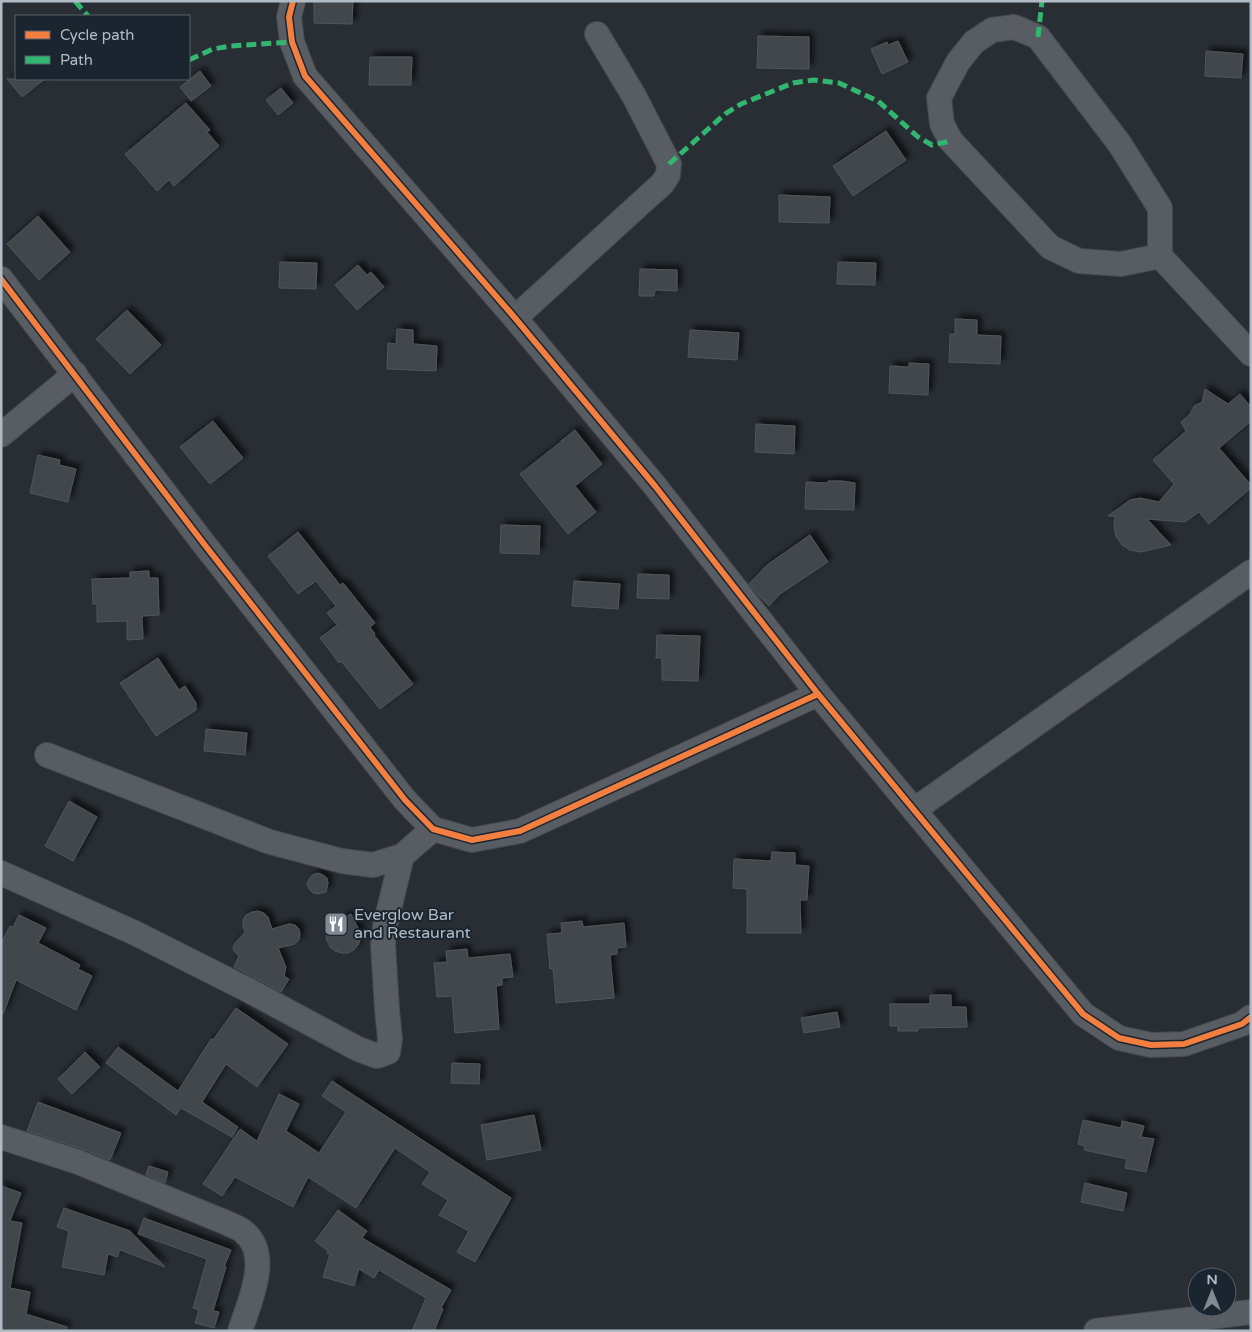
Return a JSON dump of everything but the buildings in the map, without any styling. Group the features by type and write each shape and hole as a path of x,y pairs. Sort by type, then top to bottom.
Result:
{"street":[{"path":"293,1 289,17 292,42 305,76 515,318 655,486 818,694 1083,1014 1119,1038 1151,1045 1184,1044 1242,1024 1251,1017"},
{"path":"1160,256 1121,264 1080,261 1050,247 951,141 942,124 939,98 958,62 974,42 992,30 1014,27 1038,37 1119,143 1160,208 1160,256 1251,354"},
{"path":"515,318 662,184 668,175 669,164 653,130 597,34"},
{"path":"1,279 210,552 400,793 433,829 472,840 520,831 818,694"},
{"path":"1,434 75,374"},
{"path":"914,810 1251,572"},
{"path":"48,755 270,842 342,861 372,866 402,856 433,829"},
{"path":"1,873 135,932 358,1049 377,1056 388,1052 390,1039 382,945 402,856"},
{"path":"1,1137 78,1162 227,1223 244,1232 252,1242 258,1262 256,1280 240,1331"},
{"path":"1096,1331 1251,1312"}],"marked path":[{"path":"75,1 87,15"},
{"path":"1038,37 1042,1"},
{"path":"190,60 213,49 292,42"},
{"path":"669,164 725,114 741,104 793,83 814,80 839,83 878,101 918,137 932,145 951,141"}],"cycle path":[{"path":"293,1 289,17 292,42 305,76 515,318 655,486 818,694 1083,1014 1119,1038 1151,1045 1184,1044 1242,1024 1251,1017"},
{"path":"1,279 204,544 405,800 433,829 472,840 520,831 818,694"}],"place":[{"name":"Everglow Bar and Restaurant","path":"336,924"}]}
